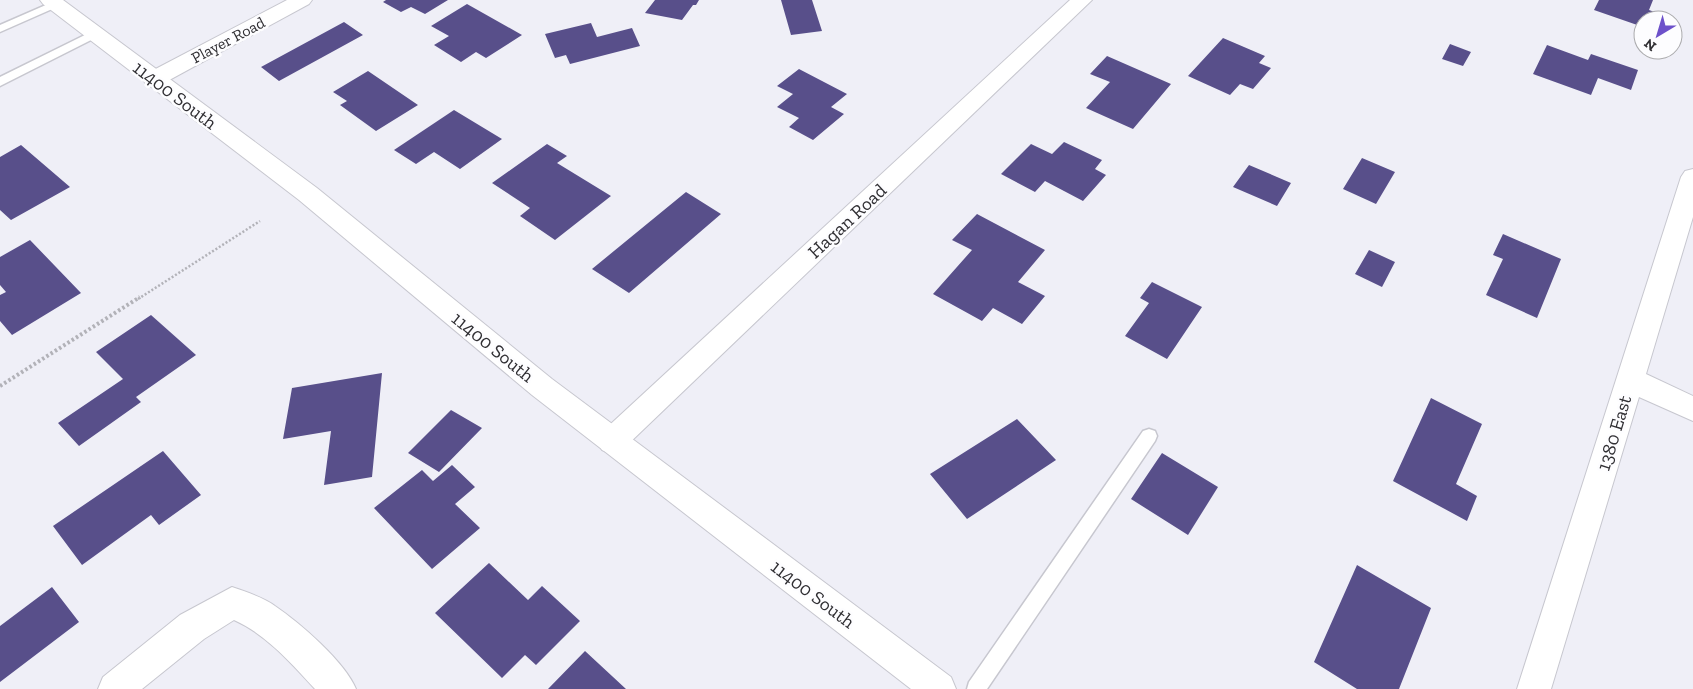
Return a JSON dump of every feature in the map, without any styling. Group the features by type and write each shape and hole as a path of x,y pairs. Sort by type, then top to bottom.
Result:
{"street":[{"name":"Player Road","path":"154,79 302,0"},
{"name":"Hagan Road","path":"612,441 1082,0"},
{"name":"11400 South","path":"52,2 361,236 476,334 612,441 939,689"},
{"name":"1380 East","path":"1534,689 1693,177"},
{"path":"1630,380 1693,409"},
{"path":"116,689 192,627 232,603 262,616 307,655 339,689"}],"lane":[{"path":"0,30 52,2"},
{"path":"0,82 95,34"},
{"path":"976,689 1149,436"}],"path":[{"path":"0,386 260,220"}],"building":[{"path":"386,0 448,0 425,14 411,7 401,12 383,2"},
{"path":"655,0 699,0 682,20 645,13"},
{"path":"781,0 812,0 822,31 791,35"},
{"path":"1599,0 1653,0 1649,10 1633,10 1633,24 1594,10"},
{"path":"467,4 522,35 486,58 476,52 461,62 434,45 449,36 431,26"},
{"path":"344,22 363,35 279,81 261,67"},
{"path":"591,23 597,37 632,28 640,46 570,64 566,55 555,58 545,34"},
{"path":"1223,38 1265,56 1259,63 1271,68 1253,89 1240,84 1230,95 1188,76"},
{"path":"1450,44 1471,52 1463,66 1442,59"},
{"path":"1547,45 1588,60 1591,54 1638,70 1631,90 1598,78 1591,95 1533,74"},
{"path":"1107,56 1171,84 1133,129 1086,108 1110,82 1090,74"},
{"path":"799,69 847,94 831,107 844,114 813,140 789,127 799,118 777,107 793,94 777,86"},
{"path":"368,71 418,105 376,131 340,105 347,101 333,92"},
{"path":"454,110 502,139 460,169 434,152 416,164 394,150"},
{"path":"1064,142 1102,160 1095,169 1106,175 1083,201 1045,181 1035,192 1001,174 1031,144 1052,154"},
{"path":"547,144 567,156 557,163 611,196 555,240 520,216 530,208 492,183"},
{"path":"21,145 70,187 11,220 0,210 0,157"},
{"path":"1362,158 1395,172 1376,204 1343,189"},
{"path":"1249,165 1291,183 1277,206 1233,187"},
{"path":"686,192 721,214 629,293 592,269"},
{"path":"977,214 1045,250 1018,282 1045,296 1022,324 993,308 982,321 933,294 972,250 952,240"},
{"path":"1503,234 1561,259 1537,318 1486,295 1503,259 1493,255"},
{"path":"30,240 81,293 12,335 0,321 0,295 6,292 0,285 0,257"},
{"path":"1369,250 1395,262 1382,287 1355,274"},
{"path":"1152,282 1202,307 1167,359 1125,336 1149,303 1140,298"},
{"path":"151,315 196,355 136,397 141,402 79,446 58,423 123,379 96,352"},
{"path":"382,373 372,477 324,485 331,431 283,439 292,388"},
{"path":"1431,398 1482,424 1456,484 1477,496 1467,521 1393,481"},
{"path":"451,410 482,428 439,472 408,453"},
{"path":"1017,419 1056,460 967,519 930,474"},
{"path":"163,451 201,495 159,525 151,515 82,565 53,526"},
{"path":"1162,453 1218,487 1188,535 1131,499"},
{"path":"452,465 475,487 455,504 480,528 432,569 374,508 422,470 433,481"},
{"path":"489,563 528,600 542,586 580,621 536,665 525,655 502,678 435,613"},
{"path":"1357,565 1431,608 1399,689 1357,689 1314,662"},
{"path":"52,587 79,622 0,682 0,626"},
{"path":"585,651 626,689 548,689"}]}
